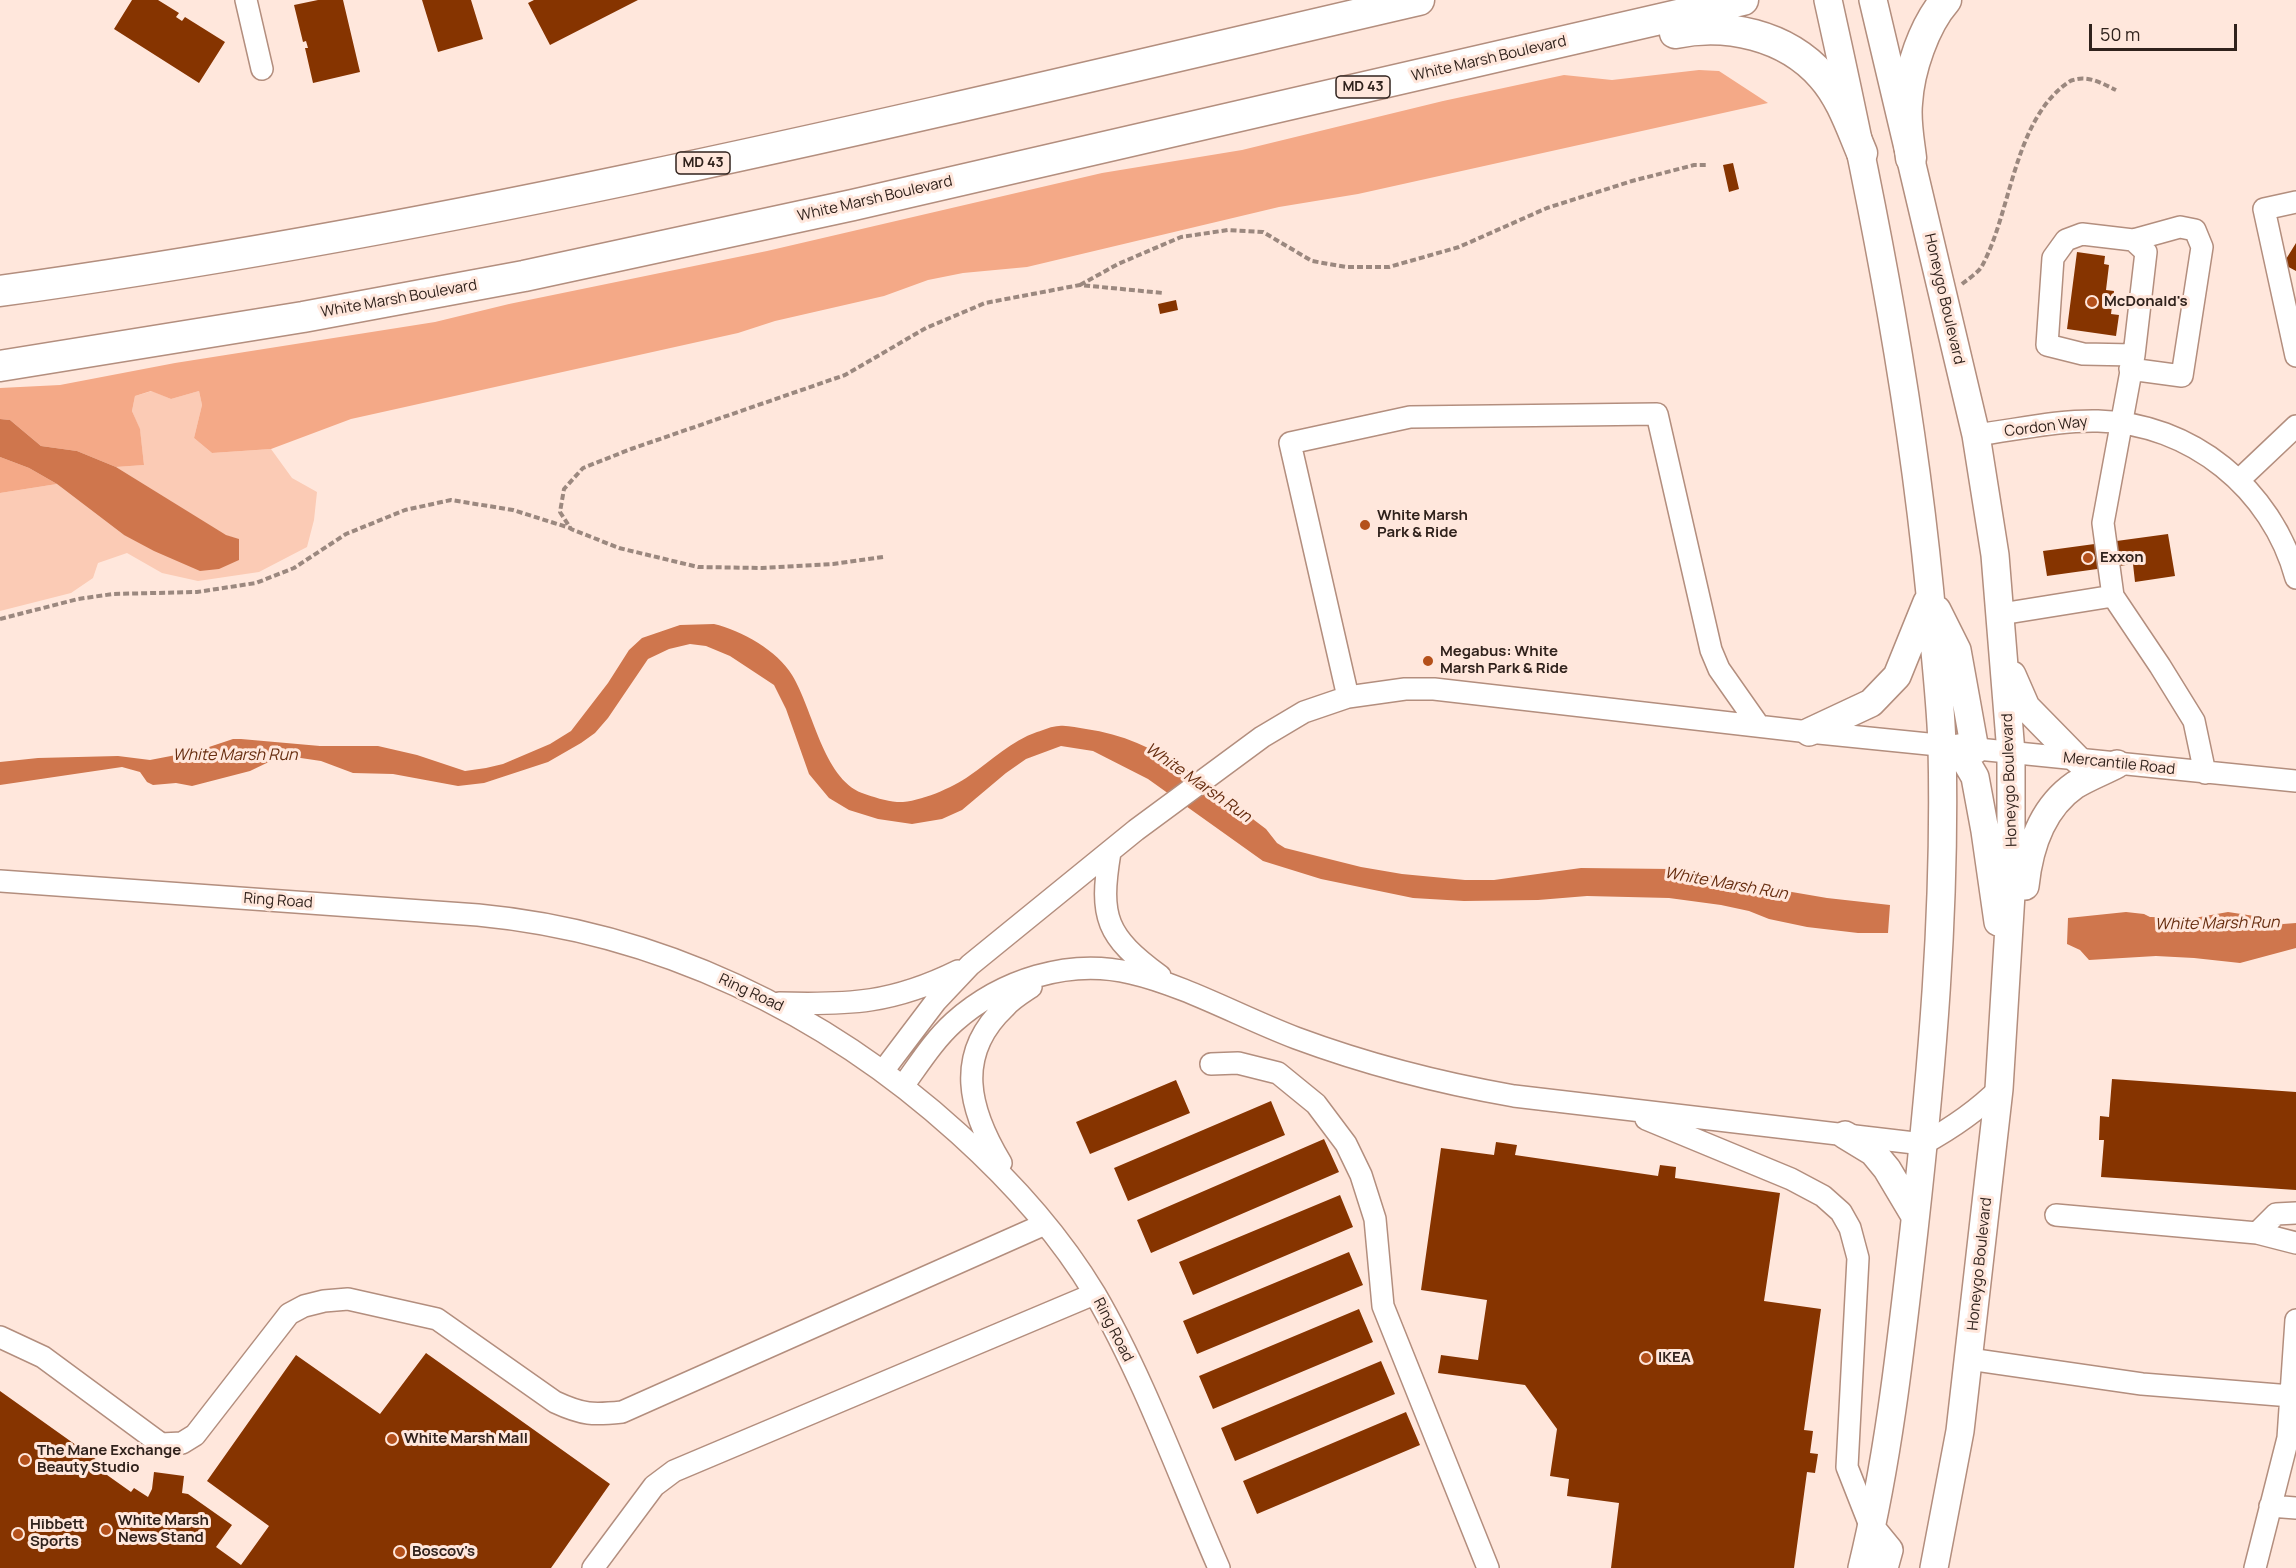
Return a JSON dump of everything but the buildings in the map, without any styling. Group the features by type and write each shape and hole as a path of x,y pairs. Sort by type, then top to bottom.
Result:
{"highway":[{"name":"White Marsh Boulevard","path":"0,366 303,317 524,276 853,205 1743,0"},
{"path":"1911,158 1906,103 1915,64 1930,24 1946,0"},
{"name":"MD 43","path":"0,291 197,261 581,189 807,140 1412,2"},
{"path":"1169,132 1232,127 1452,83 1686,30 1724,28 1746,32 1781,46 1823,76 1838,99 1862,153"}],"main road":[{"path":"1828,0 1884,264 1912,443 1930,595 1957,650 1958,748 1942,916 1932,1063 1893,1407 1862,1568"},
{"name":"Honeygo Boulevard","path":"1873,0 1976,435 1995,555 2011,753 2011,894 1999,1089 1960,1431 1934,1568"},
{"path":"1809,732 1871,703 1890,685 1897,676 1930,595"},
{"path":"2005,657 2026,707 2078,760"},
{"path":"1958,748 1975,777 1985,831 2006,983"},
{"path":"2002,1045 2020,941 2027,863 2038,829 2053,806 2075,785 2117,764"},
{"path":"1845,1135 1873,1152 1887,1169 1915,1216"},
{"path":"1871,1528 1889,1550 1884,1568"}],"street":[{"path":"246,0 262,69"},
{"path":"2296,202 2264,209 2292,318 2296,356"},
{"path":"2180,227 2195,230 2202,247 2182,376 2132,362 2047,345 2053,258 2066,240 2082,234 2133,240 2180,227"},
{"path":"2133,240 2146,252 2132,362 2103,523 2113,596 2194,721 2205,772"},
{"path":"1348,697 1290,443 1410,417 1657,414 1715,661 1759,726"},
{"name":"Cordon Way","path":"1976,435 2076,422 2120,423 2156,430 2176,438 2200,450 2239,480 2267,514 2292,552 2296,578"},
{"path":"2239,480 2296,426"},
{"path":"2001,614 2113,596"},
{"name":"Mercantile Road","path":"970,965 1136,830 1275,728 1304,711 1348,697 1396,690 1434,689 1809,732 2117,764 2205,772 2296,774"},
{"path":"1110,852 1104,903 1108,920 1122,944 1176,988"},
{"name":"Ring Road","path":"0,881 508,918 563,928 637,948 714,975 774,1003 846,1044 903,1086 983,1156 1019,1192 1045,1224 1094,1294 1144,1394 1219,1568"},
{"path":"774,1003 857,1003 884,999 914,991 970,965"},
{"path":"883,1071 936,1001 970,965"},
{"path":"903,1086 938,1040 967,1012 998,992 1022,981 1050,973 1086,969 1117,970 1176,988 1298,1039 1429,1079 1514,1096 1923,1144 1956,1126 1979,1109 1999,1089"},
{"path":"1019,1192 985,1137 977,1116 971,1078 974,1056 989,1024 1005,1006 1050,973"},
{"path":"1211,1064 1239,1063 1278,1073 1316,1104 1346,1144 1360,1175 1375,1219 1383,1306 1476,1532 1488,1568"},
{"path":"1623,1110 1791,1179 1823,1196 1841,1212 1850,1228 1858,1258 1846,1467 1871,1528"},
{"path":"2257,1233 2276,1214 2296,1213"},
{"path":"2056,1215 2257,1233 2296,1242"},
{"path":"0,1337 43,1357 161,1444 182,1443 195,1435 289,1314 304,1306 332,1300 348,1299 437,1319 555,1402 572,1410 594,1415 622,1412 1045,1224"},
{"path":"593,1568 654,1486 674,1471 1094,1294"},
{"path":"2254,1568 2288,1438 2296,1320"},
{"path":"1969,1359 2142,1384 2291,1396"},
{"path":"2270,1506 2296,1508"}],"path":[{"path":"1944,297 1981,268 2005,205 2021,152 2040,114 2056,93 2071,80 2088,78 2116,90"},
{"path":"1080,285 1118,264 1181,237 1228,230 1263,232 1312,261 1346,267 1389,267 1459,247 1546,208 1632,181 1694,165 1707,165"},
{"path":"571,528 560,512 564,489 583,468 631,449 845,375 926,328 985,303 1080,285 1163,293"},
{"path":"0,619 78,599 113,594 198,592 256,583 294,568 346,534 405,510 452,500 513,510 571,528 619,548 698,567 785,567 883,557"}],"shaded area":[{"path":"1699,70 1719,71 1768,103 1358,194 1279,207 1027,267 963,273 928,280 884,296 775,321 738,333 351,419 271,449 212,453 194,438 202,405 199,391 171,399 151,391 135,396 132,411 140,429 144,465 116,467 77,451 41,446 10,420 0,419 0,388 60,385 175,363 435,322 509,304 767,251 1102,173 1242,150 1443,101 1564,75 1612,80"},
{"path":"152,391 171,399 199,391 202,405 194,438 212,453 271,449 292,478 317,492 314,520 307,547 259,572 198,581 162,573 127,553 98,563 93,578 71,593 0,611 0,493 57,484 124,535 238,539 225,535 116,467 144,465 140,430 132,411 135,396"},
{"path":"0,457 29,468 57,484 0,493"}],"water":[{"path":"0,419 10,420 41,446 77,451 116,467 226,535 239,539 239,560 219,569 200,571 124,535 57,484 29,468 0,457"},
{"name":"White Marsh Run","path":"714,624 747,636 786,666 799,689 828,758 838,773 849,785 879,799 905,802 934,794 962,781 1010,746 1028,736 1054,727 1069,726 1112,734 1160,754 1225,797 1266,829 1277,843 1285,848 1361,867 1402,874 1465,880 1494,880 1581,868 1692,871 1745,884 1827,898 1890,905 1888,933 1858,933 1807,927 1721,905 1669,898 1587,896 1538,900 1464,901 1413,898 1321,879 1263,861 1148,779 1093,751 1061,746 1026,759 962,810 942,819 912,824 878,819 849,810 829,798 809,774 786,709 774,685 730,656 706,646 690,644 669,649 648,659 608,718 595,733 581,743 548,762 484,783 458,786 393,774 353,773 321,761 294,757 275,759 250,771 192,786 176,783 153,785 147,782 140,772 122,767 0,785 0,762 38,758 118,756 150,760 197,751 233,739 320,746 378,746 417,755 465,771 486,768 503,764 550,744 571,731 608,683 629,650 642,638 680,625"},
{"name":"White Marsh Run","path":"2126,912 2150,917 2194,918 2228,912 2261,917 2283,924 2296,923 2296,948 2240,963 2156,956 2089,960 2080,950 2067,944 2068,918"}],"place":[{"name":"McDonald's","path":"2092,302"},
{"name":"White Marsh Park & Ride","path":"1365,525"},
{"name":"Exxon","path":"2088,558"},
{"name":"Megabus: White Marsh Park & Ride","path":"1428,661"},
{"name":"IKEA","path":"1646,1358"},
{"name":"White Marsh Mall","path":"392,1439"},
{"name":"The Mane Exchange Beauty Studio","path":"25,1460"},
{"name":"White Marsh News Stand","path":"106,1530"},
{"name":"Hibbett Sports","path":"18,1534"},
{"name":"Boscov's","path":"400,1552"}]}
